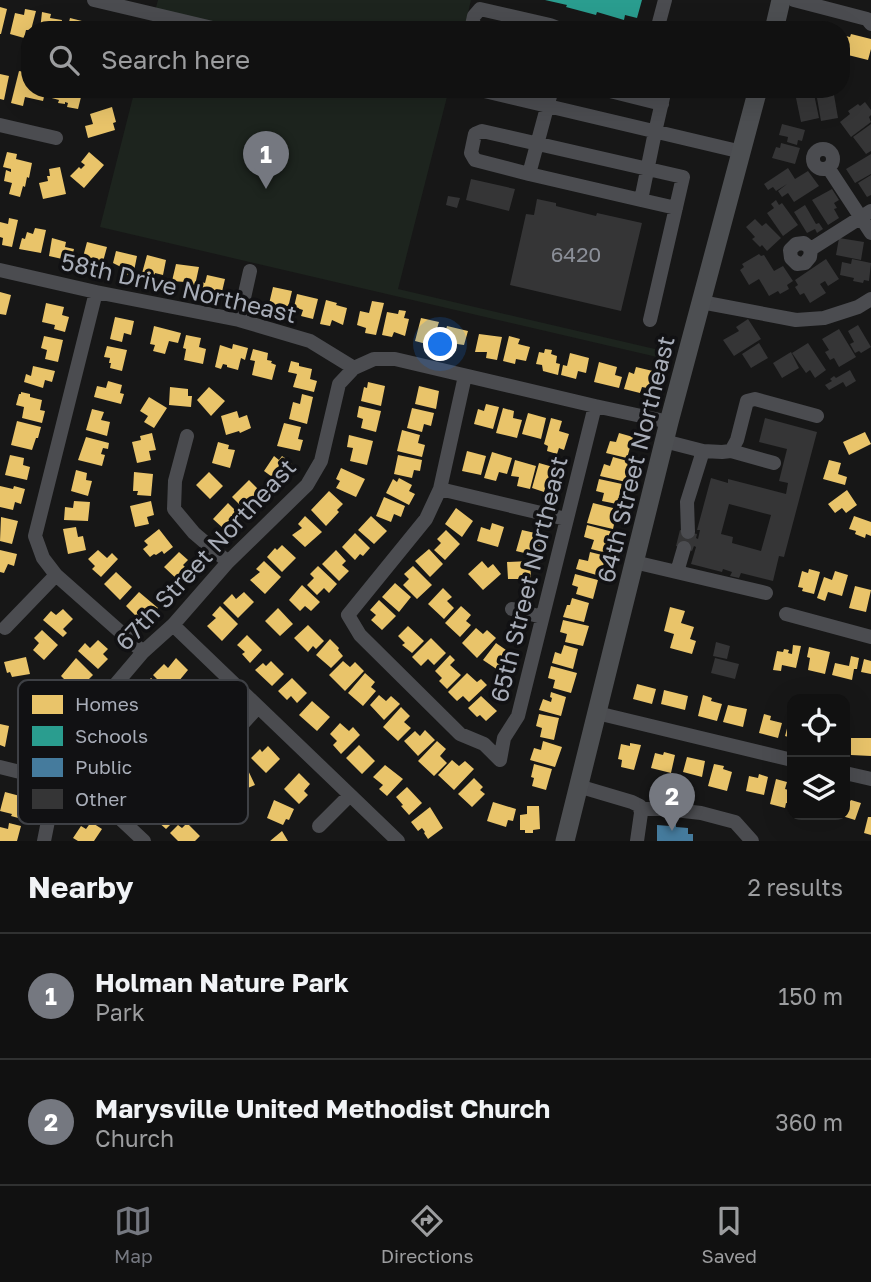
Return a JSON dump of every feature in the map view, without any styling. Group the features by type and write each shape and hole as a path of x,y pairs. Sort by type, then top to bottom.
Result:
{"main road":[{"path":"776,21 781,0"},
{"name":"64th Street Northeast","path":"565,841 664,441 756,98"}],"street":[{"path":"94,0 183,21"},
{"path":"659,21 665,0"},
{"path":"794,0 870,16"},
{"path":"473,21 479,4 536,21"},
{"path":"513,98 742,152"},
{"path":"529,174 549,98"},
{"path":"641,200 663,98"},
{"path":"0,125 57,138"},
{"path":"650,320 676,208 683,177 482,131 474,134 471,153 475,160 676,208"},
{"path":"829,169 866,214 871,233"},
{"path":"811,249 866,214"},
{"name":"58th Drive Northeast","path":"0,270 239,320 310,341 354,368"},
{"path":"239,320 250,271"},
{"path":"96,292 35,536 43,558 56,575 144,652"},
{"path":"701,302 796,320 824,318 858,307 871,299"},
{"path":"354,368 374,359 395,359 669,422"},
{"name":"67th Street Northeast","path":"120,680 228,562 306,485 321,461 339,384 354,368"},
{"path":"465,376 440,489 566,519"},
{"path":"732,451 747,401 755,399 817,416"},
{"name":"65th Street Northeast","path":"440,489 426,519 348,615 360,635 460,734 484,744 500,760 504,738 518,716 595,406"},
{"path":"187,436 175,481 174,509 194,533 228,562"},
{"path":"664,441 703,451 732,451 774,463"},
{"path":"688,532 687,502 703,451"},
{"path":"677,572 684,548"},
{"path":"634,562 766,593"},
{"path":"5,628 56,575"},
{"path":"512,610 542,617"},
{"path":"786,614 871,637"},
{"path":"173,625 230,680"},
{"path":"248,697 398,841"},
{"path":"248,718 258,707"},
{"path":"597,713 787,759"},
{"path":"0,767 18,772"},
{"path":"850,774 871,779"},
{"path":"578,786 640,806 636,841"},
{"path":"319,826 350,795"},
{"path":"640,809 701,813 735,822 752,841"},
{"path":"126,824 145,841"}],"shaded area":[{"path":"158,0 471,0 466,21 152,21"},
{"path":"133,98 447,98 398,289 672,353 670,360 100,227"}],"building: Homes":[{"path":"0,7 7,9 1,34 0,34"},
{"path":"25,9 36,11 33,21 21,21 21,37 10,34 15,13 24,15"},
{"path":"42,12 51,14 50,18 62,20 62,21 41,21"},
{"path":"851,34 871,39 868,60 850,56"},
{"path":"21,71 21,98 25,98 23,106 11,103"},
{"path":"0,74 9,76 4,100 0,99"},
{"path":"52,98 81,98 78,109 67,107 68,103 65,102 58,103 59,100"},
{"path":"112,107 115,130 88,138 85,126 93,124 90,114"},
{"path":"7,152 17,154 16,159 32,163 29,178 27,177 20,197 9,194 12,183 4,181 6,170 11,172 11,169 3,167"},
{"path":"89,152 104,165 84,188 70,176 85,165 81,162"},
{"path":"60,167 66,194 43,199 39,183 48,181 49,169"},
{"path":"9,218 18,220 12,247 2,245 3,238 0,237 0,222 8,224"},
{"path":"35,228 46,230 41,253 19,249 22,238 25,239 27,232 33,234"},
{"path":"52,238 66,242 65,247 74,249 71,261 49,256"},
{"path":"87,242 107,247 101,269 90,266 92,259 83,257"},
{"path":"116,251 137,256 133,276 122,273 123,268 113,263"},
{"path":"147,255 166,260 163,275 155,273 153,280 141,277"},
{"path":"176,264 199,267 194,290 184,288 185,282 172,281"},
{"path":"207,275 225,279 221,296 199,291 201,282 205,283"},
{"path":"273,287 292,291 287,312 275,310 274,305 269,304"},
{"path":"0,292 11,295 6,315 0,314"},
{"path":"297,294 318,299 313,319 301,316 303,310 294,307"},
{"path":"326,300 347,308 343,325 332,320 330,326 320,324"},
{"path":"372,301 384,303 376,335 365,333 366,328 357,325 360,311 369,313"},
{"path":"46,303 64,307 62,315 69,317 65,332 54,329 55,325 42,322"},
{"path":"399,310 406,311 404,318 409,319 405,336 394,332 392,337 382,335 387,312 398,314"},
{"path":"115,317 134,321 131,335 124,333 122,342 110,339"},
{"path":"421,318 439,322 435,335 441,336 438,347 415,341"},
{"path":"154,326 181,333 178,343 169,341 165,354 153,351 155,345 150,344"},
{"path":"447,326 468,331 464,345 457,344 456,351 441,348"},
{"path":"479,334 502,337 497,360 486,358 487,352 475,352"},
{"path":"186,335 201,338 199,347 206,349 203,364 184,360"},
{"path":"44,336 63,340 58,362 45,359 47,350 41,348"},
{"path":"509,336 520,339 518,344 530,347 526,361 516,359 515,364 503,361"},
{"path":"233,344 248,348 245,360 241,358 238,370 223,364 221,369 215,367 220,345 232,349"},
{"path":"107,346 127,350 122,371 110,368 110,358 104,357"},
{"path":"253,349 268,353 267,360 276,365 272,380 252,375 255,361 250,360"},
{"path":"545,349 552,350 551,354 557,356 556,363 560,364 558,375 543,371 542,365 536,364 539,352 544,353"},
{"path":"570,353 589,358 586,373 578,371 576,379 561,375 563,365 567,366"},
{"path":"291,361 312,369 310,379 317,381 314,392 293,387 297,374 288,372"},
{"path":"599,362 617,367 615,375 622,377 619,388 594,382"},
{"path":"33,366 55,371 52,382 45,380 43,388 24,382 26,374 31,376"},
{"path":"636,367 657,372 653,386 642,387 640,393 624,389 629,372 634,374"},
{"path":"108,381 122,385 120,393 124,394 121,404 94,397 97,386 106,388"},
{"path":"368,382 385,386 381,406 361,401"},
{"path":"419,386 439,391 436,409 415,404"},
{"path":"170,387 188,389 188,396 192,396 191,407 169,405"},
{"path":"209,387 225,401 211,416 197,400"},
{"path":"21,392 42,400 40,410 45,411 42,423 22,418 24,407 16,405"},
{"path":"302,394 313,397 307,424 289,419 293,402 300,404"},
{"path":"149,397 167,408 154,428 144,422 148,416 140,411"},
{"path":"486,404 499,407 493,429 474,424 478,409 484,411"},
{"path":"359,406 381,411 376,432 361,428 363,419 357,417"},
{"path":"412,408 434,413 431,426 424,424 422,432 407,428"},
{"path":"503,408 514,411 513,418 522,420 517,438 496,433"},
{"path":"92,409 104,412 101,420 110,422 107,436 86,430"},
{"path":"237,411 239,418 247,415 251,428 226,435 221,416"},
{"path":"528,413 546,418 541,439 522,434"},
{"path":"551,418 562,421 559,431 569,434 564,450 559,448 557,454 547,451 548,446 544,444"},
{"path":"17,421 41,427 32,450 11,445"},
{"path":"284,423 301,427 298,439 303,440 300,451 277,446"},
{"path":"402,430 420,435 418,443 425,445 422,457 397,451"},
{"path":"865,432 871,444 849,455 843,442"},
{"path":"152,433 156,450 149,451 151,460 137,463 132,442 141,440 140,436"},
{"path":"619,433 633,437 627,458 606,453 610,441 616,442"},
{"path":"349,435 373,441 367,465 350,461 353,448 347,447"},
{"path":"86,437 109,443 108,449 103,448 101,454 105,455 102,466 78,460"},
{"path":"218,442 235,450 230,468 212,463"},
{"path":"467,451 486,456 481,475 462,471"},
{"path":"492,452 512,458 507,474 499,472 496,481 484,478"},
{"path":"10,455 24,458 23,465 30,467 27,480 5,475"},
{"path":"398,455 422,460 420,471 414,470 412,478 394,474"},
{"path":"274,456 279,460 282,456 292,463 279,482 264,471"},
{"path":"613,457 631,462 626,482 600,476 604,464 610,466"},
{"path":"515,460 536,466 530,489 517,486 519,477 511,476"},
{"path":"829,460 841,463 838,474 847,477 845,485 823,479"},
{"path":"539,463 560,469 554,488 546,485 544,492 532,488"},
{"path":"341,468 365,479 356,497 336,488 340,481 336,479"},
{"path":"76,470 87,473 86,480 92,481 88,496 71,491"},
{"path":"134,472 153,474 151,496 137,495 138,491 133,491"},
{"path":"209,472 223,486 210,499 196,485"},
{"path":"399,478 412,485 409,491 415,494 409,505 386,493 393,479 397,482"},
{"path":"599,479 622,484 620,491 626,493 625,500 618,498 617,504 602,501 604,493 596,491"},
{"path":"249,480 264,495 247,512 232,497"},
{"path":"0,486 25,489 21,504 15,502 13,510 0,507"},
{"path":"847,490 857,505 846,513 842,508 835,513 828,504"},
{"path":"329,491 343,504 326,526 311,510"},
{"path":"384,497 405,506 401,517 394,514 391,522 376,516"},
{"path":"74,501 90,502 88,521 64,520 65,507 73,508"},
{"path":"151,501 154,515 147,517 149,524 135,527 130,506"},
{"path":"228,503 242,517 234,525 231,522 224,529 213,519"},
{"path":"593,503 613,508 610,519 615,520 613,529 587,523"},
{"path":"456,508 473,521 462,537 445,524"},
{"path":"305,516 322,532 305,547 292,535 302,528 298,524"},
{"path":"371,516 387,531 374,544 358,530"},
{"path":"854,516 871,522 871,536 866,534 865,538 849,529"},
{"path":"1,517 18,521 12,544 0,541"},
{"path":"492,523 504,527 498,547 477,541 481,527 490,530"},
{"path":"587,525 613,532 610,542 616,543 614,550 609,548 607,553 591,549 594,540 584,537"},
{"path":"76,527 78,537 83,536 86,550 68,554 63,529"},
{"path":"159,529 173,547 164,554 162,551 150,557 143,549 148,545 144,541"},
{"path":"446,530 460,544 445,560 434,550 441,543 437,539"},
{"path":"522,530 535,533 533,542 540,544 537,556 516,551"},
{"path":"355,533 370,548 355,560 342,547"},
{"path":"282,545 296,558 282,572 267,557"},
{"path":"429,549 443,564 430,577 415,561"},
{"path":"0,550 17,554 14,566 8,564 4,573 0,572"},
{"path":"98,550 107,558 112,553 118,559 101,577 92,569 95,566 88,559"},
{"path":"336,550 346,561 342,565 349,571 339,581 322,564"},
{"path":"179,552 188,560 183,565 190,572 180,582 164,567"},
{"path":"590,552 606,556 600,576 576,569 579,559 588,561"},
{"path":"264,561 281,577 265,594 250,580 260,572 256,569"},
{"path":"482,561 488,568 493,564 501,574 483,590 468,574"},
{"path":"530,561 531,579 508,579 507,562"},
{"path":"318,566 337,584 329,593 324,588 317,595 307,585 314,578 310,574"},
{"path":"413,566 432,585 417,599 403,585 409,579 404,574"},
{"path":"809,569 820,572 814,594 798,587 802,571 808,573"},
{"path":"835,571 848,575 842,596 828,592 825,601 817,598 824,577 832,580"},
{"path":"116,572 132,587 120,600 104,584"},
{"path":"575,574 598,580 593,599 576,594 578,587 572,585"},
{"path":"395,583 411,597 399,612 382,597"},
{"path":"302,585 320,602 311,611 305,606 300,611 289,600"},
{"path":"855,586 871,590 866,612 849,608"},
{"path":"443,588 452,597 447,601 454,608 444,619 428,604"},
{"path":"139,592 158,608 146,621 140,616 138,618 126,606"},
{"path":"244,592 254,602 238,618 223,603 232,594 236,599"},
{"path":"572,598 589,603 584,622 563,617"},
{"path":"379,600 396,616 382,630 371,620 376,615 370,610"},
{"path":"220,606 238,624 222,641 207,626 216,618 212,615"},
{"path":"461,606 471,615 466,621 471,625 460,637 445,623"},
{"path":"670,607 685,611 681,623 694,627 690,639 696,641 692,654 670,648 674,634 664,631"},
{"path":"278,608 293,624 280,636 265,621"},
{"path":"63,609 73,619 63,629 67,633 63,637 43,620 51,611 56,615"},
{"path":"563,620 589,626 583,646 565,642 567,634 560,632"},
{"path":"308,625 324,641 316,649 313,646 308,652 294,638"},
{"path":"408,626 424,641 412,653 402,645 405,643 398,636"},
{"path":"476,628 483,634 487,630 496,638 477,658 462,643"},
{"path":"42,630 58,645 44,660 33,650 39,643 34,638"},
{"path":"247,635 262,650 250,663 242,654 245,652 237,645"},
{"path":"431,638 446,653 434,665 428,659 421,666 412,657"},
{"path":"330,639 343,656 331,668 316,655"},
{"path":"98,640 108,649 103,654 108,659 98,669 78,651 85,643 90,648"},
{"path":"496,643 506,650 502,655 510,660 501,672 483,660"},
{"path":"564,645 578,649 573,669 552,663 555,652 561,654"},
{"path":"793,645 801,646 796,668 782,665 781,671 773,670 777,651 789,650 788,653 792,654"},
{"path":"809,647 830,652 825,674 808,670"},
{"path":"450,655 455,660 450,665 461,675 447,689 439,681 442,678 435,671"},
{"path":"851,656 859,658 852,680 832,675 835,663 849,666"},
{"path":"26,657 30,674 12,677 10,672 7,673 4,662"},
{"path":"76,658 93,675 88,680 65,680 61,676"},
{"path":"176,658 188,670 180,680 158,680 153,675 164,664 168,668"},
{"path":"864,659 871,661 871,674 861,672"},
{"path":"271,661 284,674 272,686 255,670 263,663 266,666"},
{"path":"343,661 350,667 355,662 364,671 345,691 329,675"},
{"path":"551,666 577,673 571,693 553,688 555,680 548,678"},
{"path":"365,673 375,682 371,687 376,691 363,706 348,693"},
{"path":"467,673 477,682 481,679 487,685 469,702 463,696 457,701 448,692"},
{"path":"292,678 307,693 297,703 291,696 287,700 278,691"},
{"path":"637,684 656,689 652,704 633,699"},
{"path":"664,690 688,696 685,710 661,704"},
{"path":"551,692 566,697 561,716 539,710 543,699 551,702"},
{"path":"379,695 386,701 391,696 400,704 384,720 370,705"},
{"path":"703,695 722,704 717,721 698,716"},
{"path":"481,696 497,711 486,721 468,708"},
{"path":"312,701 330,717 317,731 299,715"},
{"path":"728,705 747,709 743,727 723,722"},
{"path":"401,707 410,716 404,722 411,728 398,741 383,727"},
{"path":"539,714 559,718 554,740 540,737 542,728 536,726"},
{"path":"764,714 771,716 770,720 782,723 778,738 759,733"},
{"path":"340,723 349,731 353,727 360,735 341,754 333,745 337,741 330,734"},
{"path":"0,724 9,726 5,747 0,745"},
{"path":"425,730 435,740 418,756 404,741 415,731 420,736"},
{"path":"851,738 871,738 871,756 851,755"},
{"path":"437,741 446,749 440,756 447,763 434,776 418,761"},
{"path":"543,741 562,747 555,767 530,760 534,748 541,750"},
{"path":"630,743 641,745 634,770 621,767 622,760 618,759 621,744 630,746"},
{"path":"359,745 375,761 362,774 346,758"},
{"path":"268,746 280,759 266,773 251,758 260,749 262,752"},
{"path":"664,752 675,755 671,773 651,768 655,753 663,755"},
{"path":"687,757 705,761 702,777 683,772"},
{"path":"452,760 459,766 465,761 474,769 454,790 438,775"},
{"path":"534,764 552,769 546,790 532,786"},
{"path":"714,764 724,766 723,769 732,772 727,791 708,786"},
{"path":"385,765 403,779 387,796 379,789 383,785 373,777"},
{"path":"248,770 255,785 248,788"},
{"path":"299,773 310,784 304,791 308,795 299,804 284,789"},
{"path":"759,774 768,777 764,795 746,791 749,776 758,778"},
{"path":"474,778 483,787 480,790 485,794 472,807 458,794"},
{"path":"776,779 787,782 785,808 770,804"},
{"path":"407,787 422,803 409,815 396,797"},
{"path":"5,792 18,795 18,818 0,811"},
{"path":"274,800 294,809 289,820 286,819 283,825 267,818"},
{"path":"493,802 516,809 513,821 508,820 506,827 487,821"},
{"path":"850,802 861,803 855,820 850,818"},
{"path":"527,806 539,806 540,829 533,830 533,833 520,830 520,815 527,814"},
{"path":"430,807 443,828 428,839 422,828 418,831 411,822"},
{"path":"868,817 871,817 871,835 864,833"},
{"path":"9,823 21,826 17,841 0,841 0,827 8,829"},
{"path":"90,824 94,824 102,829 94,841 78,841 73,838 81,826 86,829"},
{"path":"188,824 200,836 195,841 178,841 170,833 178,825 182,828"},
{"path":"282,831 288,841 270,841"}],"building: Schools":[{"path":"545,0 642,0 637,18 625,15 624,20"}],"building: Public":[{"path":"671,823 676,823 676,827 688,828 688,834 693,834 693,841 657,841 657,825 670,826"}],"building: Other":[{"path":"796,98 815,98 819,118 801,122"},
{"path":"817,98 835,98 838,118 821,121"},
{"path":"865,102 871,110 871,122 851,137 840,122 850,114 848,111"},
{"path":"782,124 805,130 802,141 798,140 797,145 787,142 788,137 779,135"},
{"path":"871,124 871,151 866,154 853,137"},
{"path":"781,143 800,148 795,164 772,158 776,147 780,148"},
{"path":"871,154 871,174 855,183 846,169"},
{"path":"788,168 795,179 808,171 819,186 794,202 788,193 782,197 778,191 787,184 776,191 773,187 768,190 764,184"},
{"path":"871,175 871,195 867,197 858,183"},
{"path":"471,179 515,189 509,211 466,200"},
{"path":"832,189 839,200 834,203 837,208 834,209 839,218 828,225 812,200"},
{"path":"448,196 460,198 457,208 446,205"},
{"path":"537,199 596,216 597,213 642,223 621,311 510,285 526,214 534,215"},
{"path":"776,200 779,205 782,203 798,225 783,236 767,213 774,208 771,204"},
{"path":"805,205 816,224 819,223 823,229 817,233 815,229 807,233 794,212"},
{"path":"755,219 762,226 766,223 781,238 767,251 752,239 755,237 746,227"},
{"path":"839,238 864,242 861,260 836,255"},
{"path":"759,254 764,255 774,271 783,266 793,281 787,285 789,289 769,296 759,279 749,285 740,270 744,267 742,264"},
{"path":"826,259 839,279 828,286 825,281 820,284 826,293 810,303 804,293 800,295 795,287 798,285 795,280"},
{"path":"852,259 871,263 869,281 853,281 854,278 840,275 842,262 851,264"},
{"path":"748,319 761,339 734,356 723,340 739,331 736,327"},
{"path":"858,325 871,347 861,353 855,353 850,344 854,342 848,331"},
{"path":"839,329 856,357 839,367 834,358 830,360 825,352 829,350 822,339"},
{"path":"759,343 768,358 751,368 742,354"},
{"path":"808,343 826,370 815,378 810,370 806,373 792,353"},
{"path":"791,352 799,368 782,378 773,363"},
{"path":"850,370 856,381 846,387 843,382 829,390 825,385 832,381 830,379 834,376 836,378"},
{"path":"765,418 817,432 784,557 779,556 773,581 741,573 739,578 730,576 732,572 723,569 722,572 691,564 696,547 694,546 692,551 676,546 680,530 697,534 698,539 700,530 697,530 711,478 728,483 728,479 786,494 788,483 779,481 787,449 759,442","holes":["729,504 771,515 761,551 732,543 733,537 721,534"]},
{"path":"716,642 730,646 727,659 713,656"},
{"path":"715,658 739,664 735,679 711,673"}],"place":[{"name":"Holman Nature Park","path":"266,189"},
{"name":"Marysville United Methodist Church","path":"672,831"}]}
